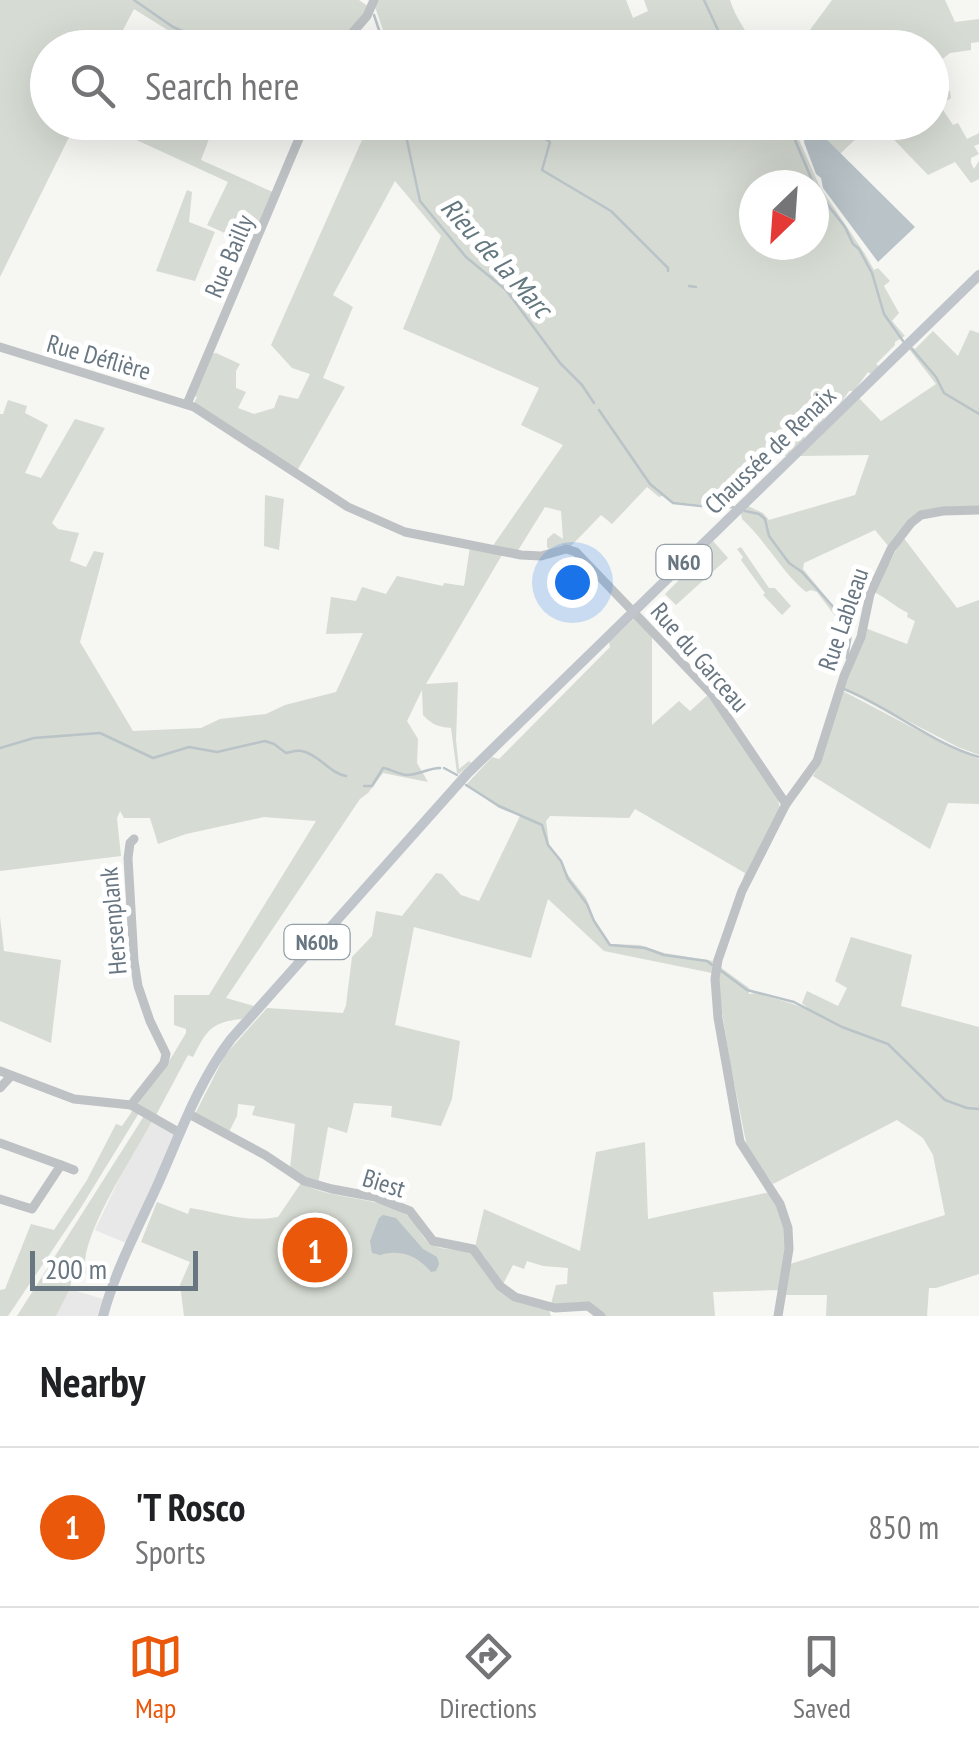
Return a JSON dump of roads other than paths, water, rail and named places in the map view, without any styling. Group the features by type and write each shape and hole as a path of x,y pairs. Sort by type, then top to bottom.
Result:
{"main road":[{"name":"Chaussée de Renaix","path":"461,780 979,275"},
{"name":"N60b","path":"103,1316 116,1278 213,1065 231,1039 461,780"}],"street":[{"path":"355,30 374,0"},
{"name":"Rue Bailly","path":"187,404 298,140"},
{"name":"Rue Déflière","path":"0,347 187,404"},
{"name":"Rue du Garceau","path":"187,404 348,506 405,532 521,556 576,552 712,694 786,804"},
{"name":"Rue Lableau","path":"786,804 814,766 861,637 873,585 892,549 921,515 979,510"},
{"path":"778,1316 789,1249 788,1228 780,1204 740,1142 715,992 716,966 748,876 786,804"},
{"name":"Hersenplank","path":"131,1105 166,1058 142,998 134,961 128,858 134,840"},
{"path":"0,1071 74,1099 131,1105 180,1134"},
{"path":"0,1088 11,1076"},
{"name":"Biest","path":"189,1114 304,1181 375,1197 410,1212 430,1239 475,1250 509,1294 555,1312 588,1306 602,1316"},
{"path":"0,1143 74,1170"},
{"path":"0,1199 32,1209 61,1166"}],"waterway":[{"path":"134,0 180,30"},
{"path":"704,0 718,30"},
{"path":"374,15 379,30"},
{"name":"Rieu de la Marc","path":"407,140 420,201 466,257 506,290 594,403"},
{"path":"547,140 550,142 542,170 611,211 668,271"},
{"path":"795,140 820,199 859,249 872,273 884,314 903,341"},
{"path":"689,286 696,287"},
{"path":"912,349 944,393 979,414"},
{"path":"599,410 650,484 673,503 733,507"},
{"path":"745,511 765,519 769,536 789,563 844,619 851,634 847,658"},
{"name":"Rieu de la Marc","path":"844,689 944,743 979,757"},
{"path":"0,748 34,738 100,733 153,758 189,747 217,752 265,741 286,753 308,753 346,776"},
{"path":"364,786 372,786 383,768 407,775 440,768"},
{"path":"444,768 457,775"},
{"path":"466,785 499,806 542,825 548,845 610,945 645,948 712,965"},
{"path":"720,970 747,990 794,1002 842,1027 888,1044 945,1100 979,1109"}],"place":[{"name":"'T Rosco","path":"315,1250"}]}
